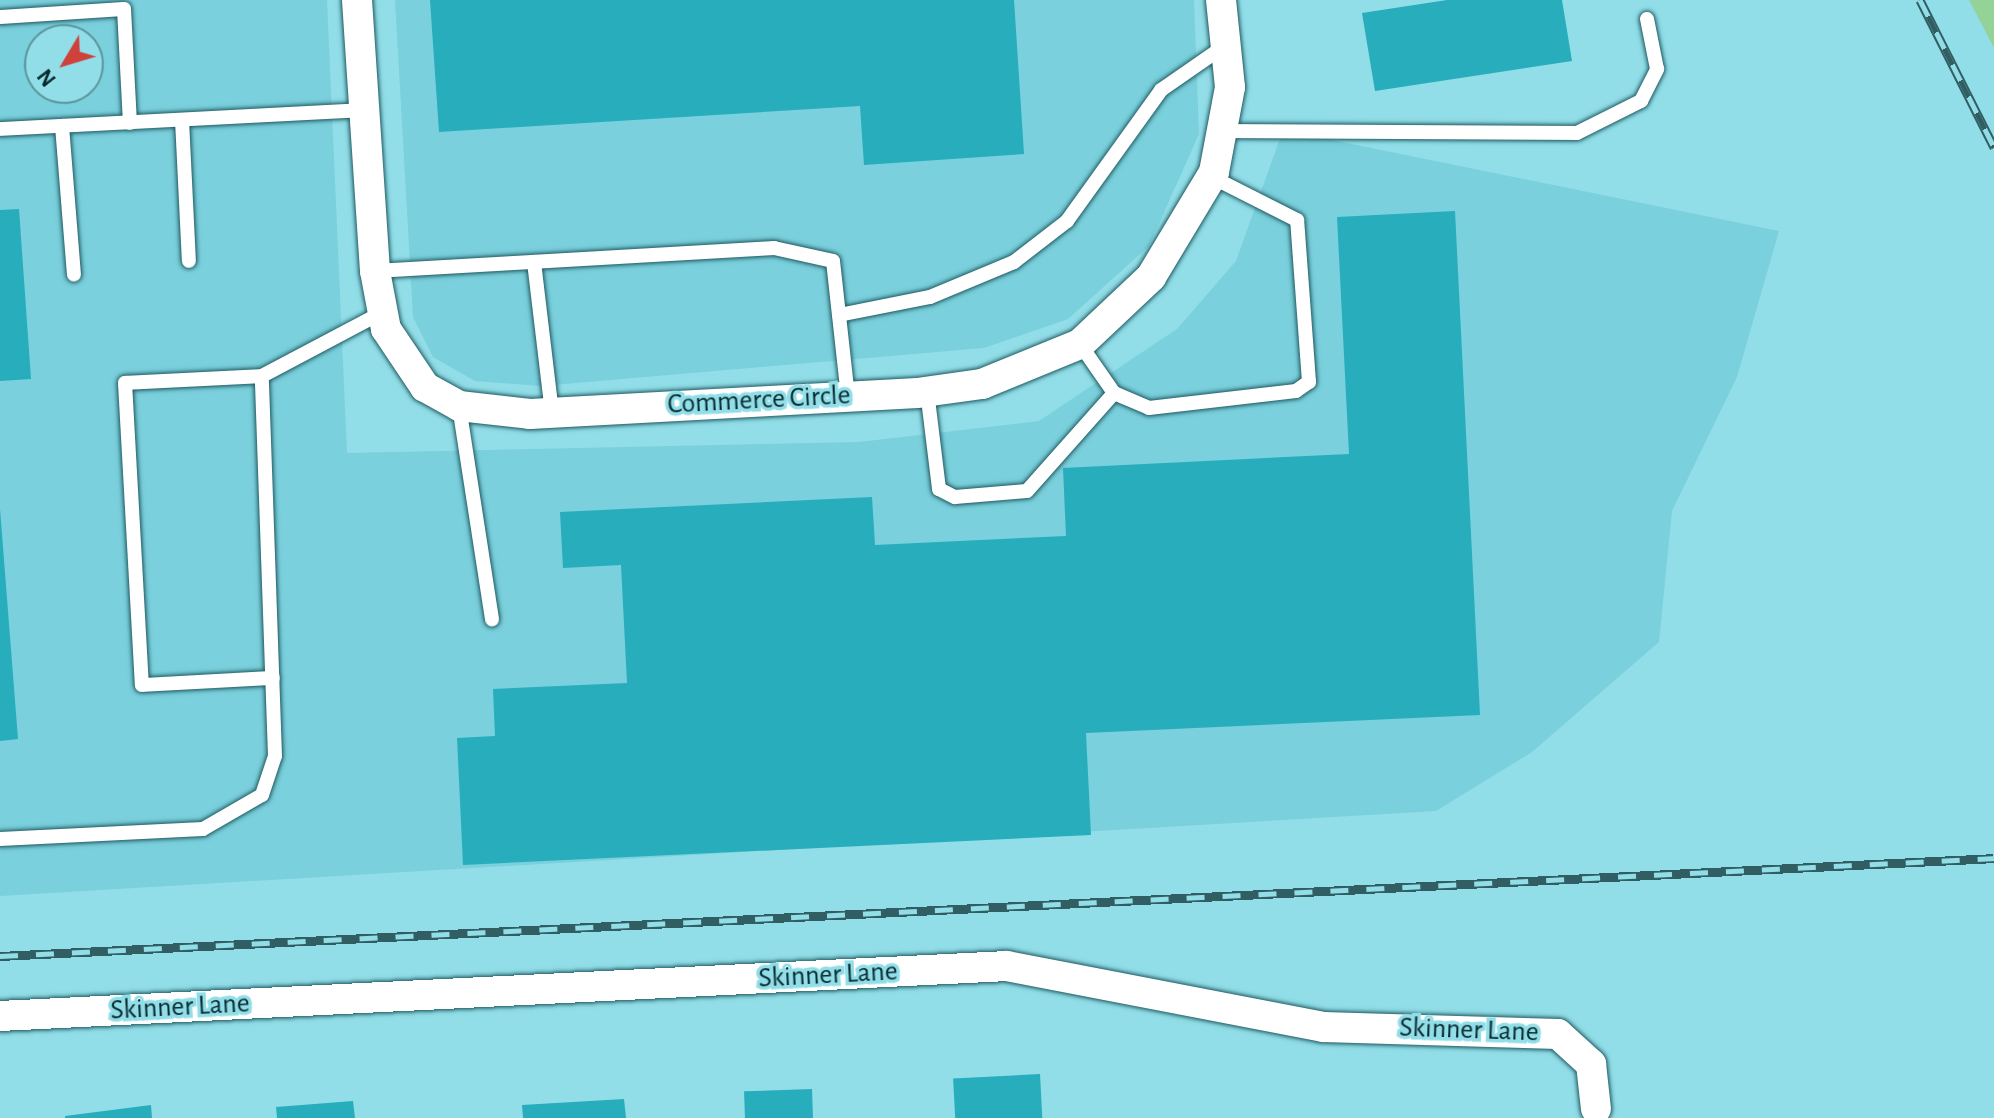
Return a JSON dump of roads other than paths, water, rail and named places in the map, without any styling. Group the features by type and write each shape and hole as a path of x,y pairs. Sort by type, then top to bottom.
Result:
{"street":[{"name":"Commerce Circle","path":"459,406 552,412 927,391 1018,373 1080,344 1151,277 1212,177 1225,131 1227,43 1221,0"},
{"path":"358,8 375,271 383,312 402,362 459,406"},
{"name":"Skinner Lane","path":"0,1016 1007,966 1323,1027 1558,1034 1591,1064 1596,1109"}],"lane":[{"path":"0,17 124,9 130,123"},
{"path":"1225,131 1577,133 1608,124 1641,101 1657,69 1647,19"},
{"path":"839,315 930,297 1014,262 1067,221 1161,90 1227,43"},
{"path":"0,129 363,110"},
{"path":"182,120 189,261"},
{"path":"62,126 74,275"},
{"path":"1080,344 1114,393 1149,408 1296,391 1309,382 1297,220 1212,177"},
{"path":"375,271 774,248 833,261 848,396"},
{"path":"534,262 552,412"},
{"path":"273,678 142,685 125,383 262,376 383,312"},
{"path":"0,839 203,829 262,795 275,756 262,376"},
{"path":"927,391 939,489 955,497 1027,491 1114,393"},
{"path":"459,406 492,619"}],"railway":[{"path":"1920,0 1994,147"},
{"path":"0,956 1994,858"}]}
